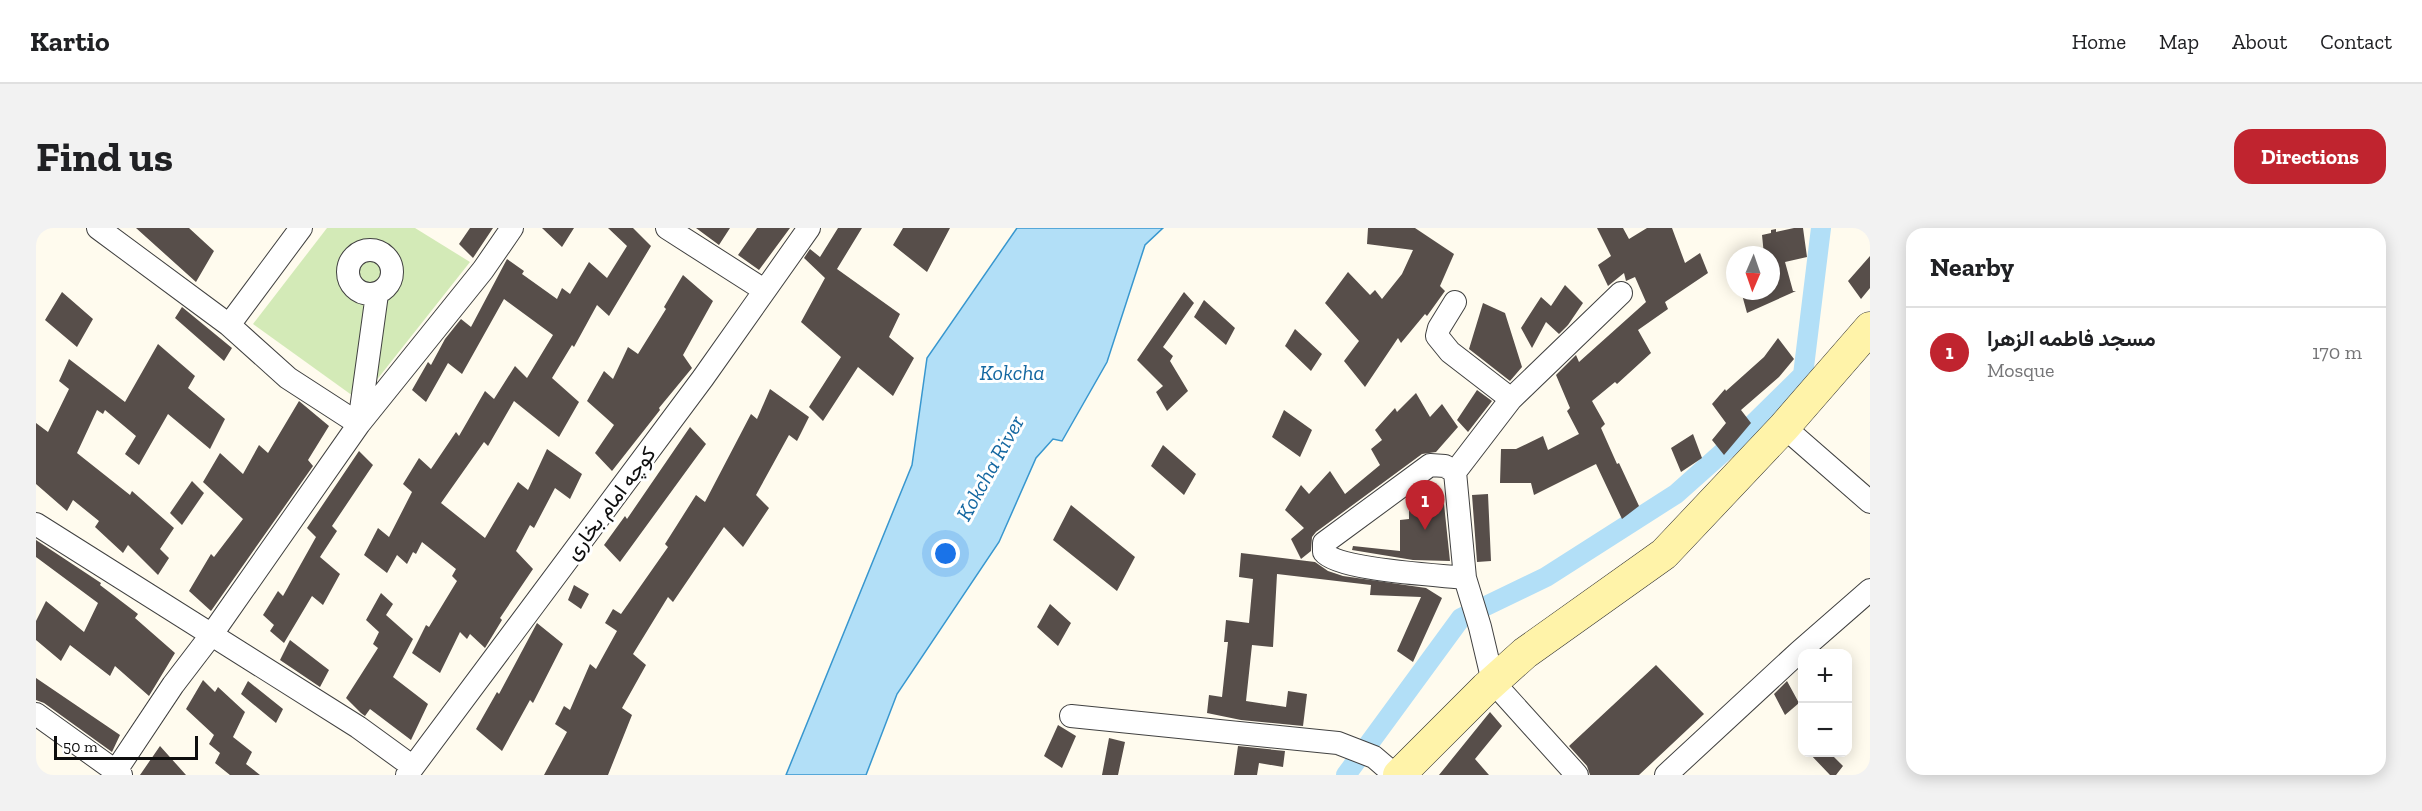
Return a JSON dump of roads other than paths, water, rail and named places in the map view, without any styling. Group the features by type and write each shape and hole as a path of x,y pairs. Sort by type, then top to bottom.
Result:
{"street":[{"path":"98,228 229,325 288,378 359,424"},
{"path":"229,325 301,228"},
{"path":"36,714 116,774 173,685 212,634 359,424 483,270 513,228"},
{"path":"667,228 764,290"},
{"name":"کوچه امام بخاری","path":"410,771 703,378 809,228"},
{"path":"1577,775 1493,682 1465,578 1455,472 1511,399 1621,293"},
{"path":"359,424 377,294"},
{"path":"1455,302 1439,328 1437,336 1450,352 1511,399"},
{"path":"1071,716 1338,743 1389,769 1493,682 1525,652 1664,554 1784,427 1870,328"},
{"path":"1784,427 1870,502"},
{"path":"1455,472 1445,466 1430,465 1324,543 1324,552 1328,558 1360,566 1465,578"},
{"path":"36,524 358,727 410,771"},
{"path":"1666,775 1870,590"}],"water":[{"name":"Kokcha","path":"1017,228 1163,228 1145,245 1107,362 1062,441 1053,439 1036,458 999,542 897,694 866,775 786,775 912,465 927,358"}],"waterway":[{"path":"1346,775 1461,618 1546,577 1676,494 1740,437 1803,375 1821,228"}],"place":[{"name":"مسجد فاطمه الزهرا","path":"1425,530"}],"water label":[{"name":"Kokcha River","path":"990,468"}]}
